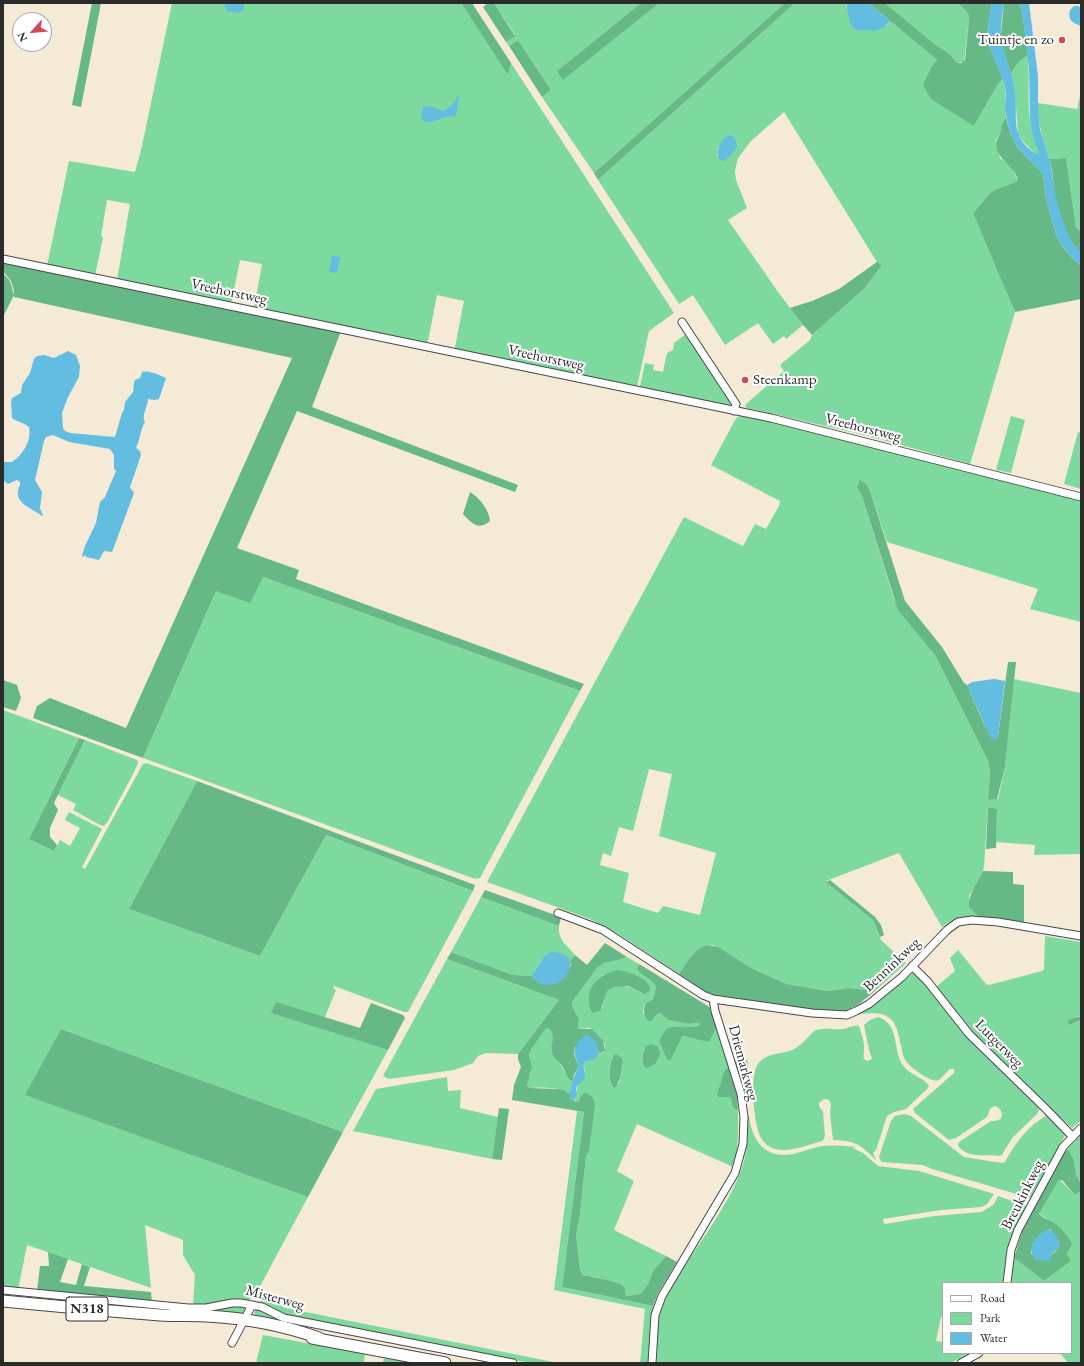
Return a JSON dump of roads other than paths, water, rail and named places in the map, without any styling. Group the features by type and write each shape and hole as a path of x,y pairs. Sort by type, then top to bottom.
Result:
{"main road":[{"name":"Misterweg","path":"3,1301 242,1323 300,1336 319,1338 445,1363"}],"street":[{"name":"Vreehorstweg","path":"3,259 771,418 1081,497"},
{"path":"682,322 736,404 734,411"},
{"path":"558,913 603,930 704,995 713,999"},
{"name":"Benninkweg","path":"713,999 812,1013 847,1014 870,1004 902,977 947,930 958,922 972,920 998,922 1081,936"},
{"name":"Lutgerweg","path":"912,966 928,982 969,1034 1073,1136"},
{"name":"Driemarkweg","path":"652,1363 655,1315 662,1296 735,1173 743,1144 744,1117 741,1094 715,1011 713,999"},
{"name":"Breukinkweg","path":"1007,1282 1011,1250 1018,1230 1063,1147 1081,1128"},
{"name":"Misterweg","path":"3,1290 188,1308 206,1308 232,1303 252,1304 262,1307 284,1318 512,1363"},
{"path":"232,1343 252,1304"},
{"path":"962,1363 977,1354"}],"water":[{"path":"225,3 244,3 243,10 239,13 227,11"},
{"path":"846,3 868,3 889,21 879,30 856,30 850,23"},
{"path":"992,3 1004,3 1001,35 1016,98 1016,123 1018,133 1026,146 1038,155 1030,120 1029,68 1022,11 1019,3 1029,3 1038,76 1040,130 1050,162 1056,198 1066,230 1072,242 1081,253 1081,266 1070,256 1056,234 1046,199 1043,174 1017,147 1009,130 1005,109 1006,94 1004,82 988,43 987,33"},
{"path":"1074,6 1081,8 1081,26 1070,19 1069,13"},
{"path":"459,93 456,116 430,122 426,122 422,119 421,114 425,106 443,111 453,104"},
{"path":"729,135 734,137 738,146 726,160 723,161 719,159 717,152 723,139"},
{"path":"332,256 340,257 337,273 329,272"},
{"path":"68,351 76,355 80,366 79,377 68,397 62,413 63,428 65,431 70,433 115,437 124,410 125,402 133,392 135,380 140,378 142,372 154,373 166,378 159,399 148,399 144,414 145,422 136,448 140,451 141,455 130,487 134,493 112,552 104,551 99,560 86,557 85,555 83,557 82,556 96,523 100,502 105,497 116,471 114,469 114,455 110,449 69,442 53,435 46,437 35,480 42,492 40,508 43,516 20,500 18,491 20,482 17,480 8,484 3,480 3,462 12,462 20,455 26,447 30,432 29,427 12,418 12,398 21,393 22,385 30,373 34,359 37,356 44,355 54,358"},
{"path":"994,679 1005,681 998,736 996,739 992,739 967,685 972,682"},
{"path":"552,952 563,954 569,959 569,971 565,978 558,983 550,985 541,984 532,976 544,956"},
{"path":"587,1035 596,1042 599,1050 597,1057 593,1060 584,1062 585,1077 584,1080 577,1086 577,1095 574,1100 570,1098 570,1090 579,1066 575,1054 575,1048 579,1041"},
{"path":"1048,1229 1056,1236 1060,1246 1048,1261 1036,1260 1033,1256 1032,1246 1036,1238"}],"place":[{"name":"Tuintje en zo","path":"1062,40"},
{"name":"Steenkamp","path":"745,380"}]}
